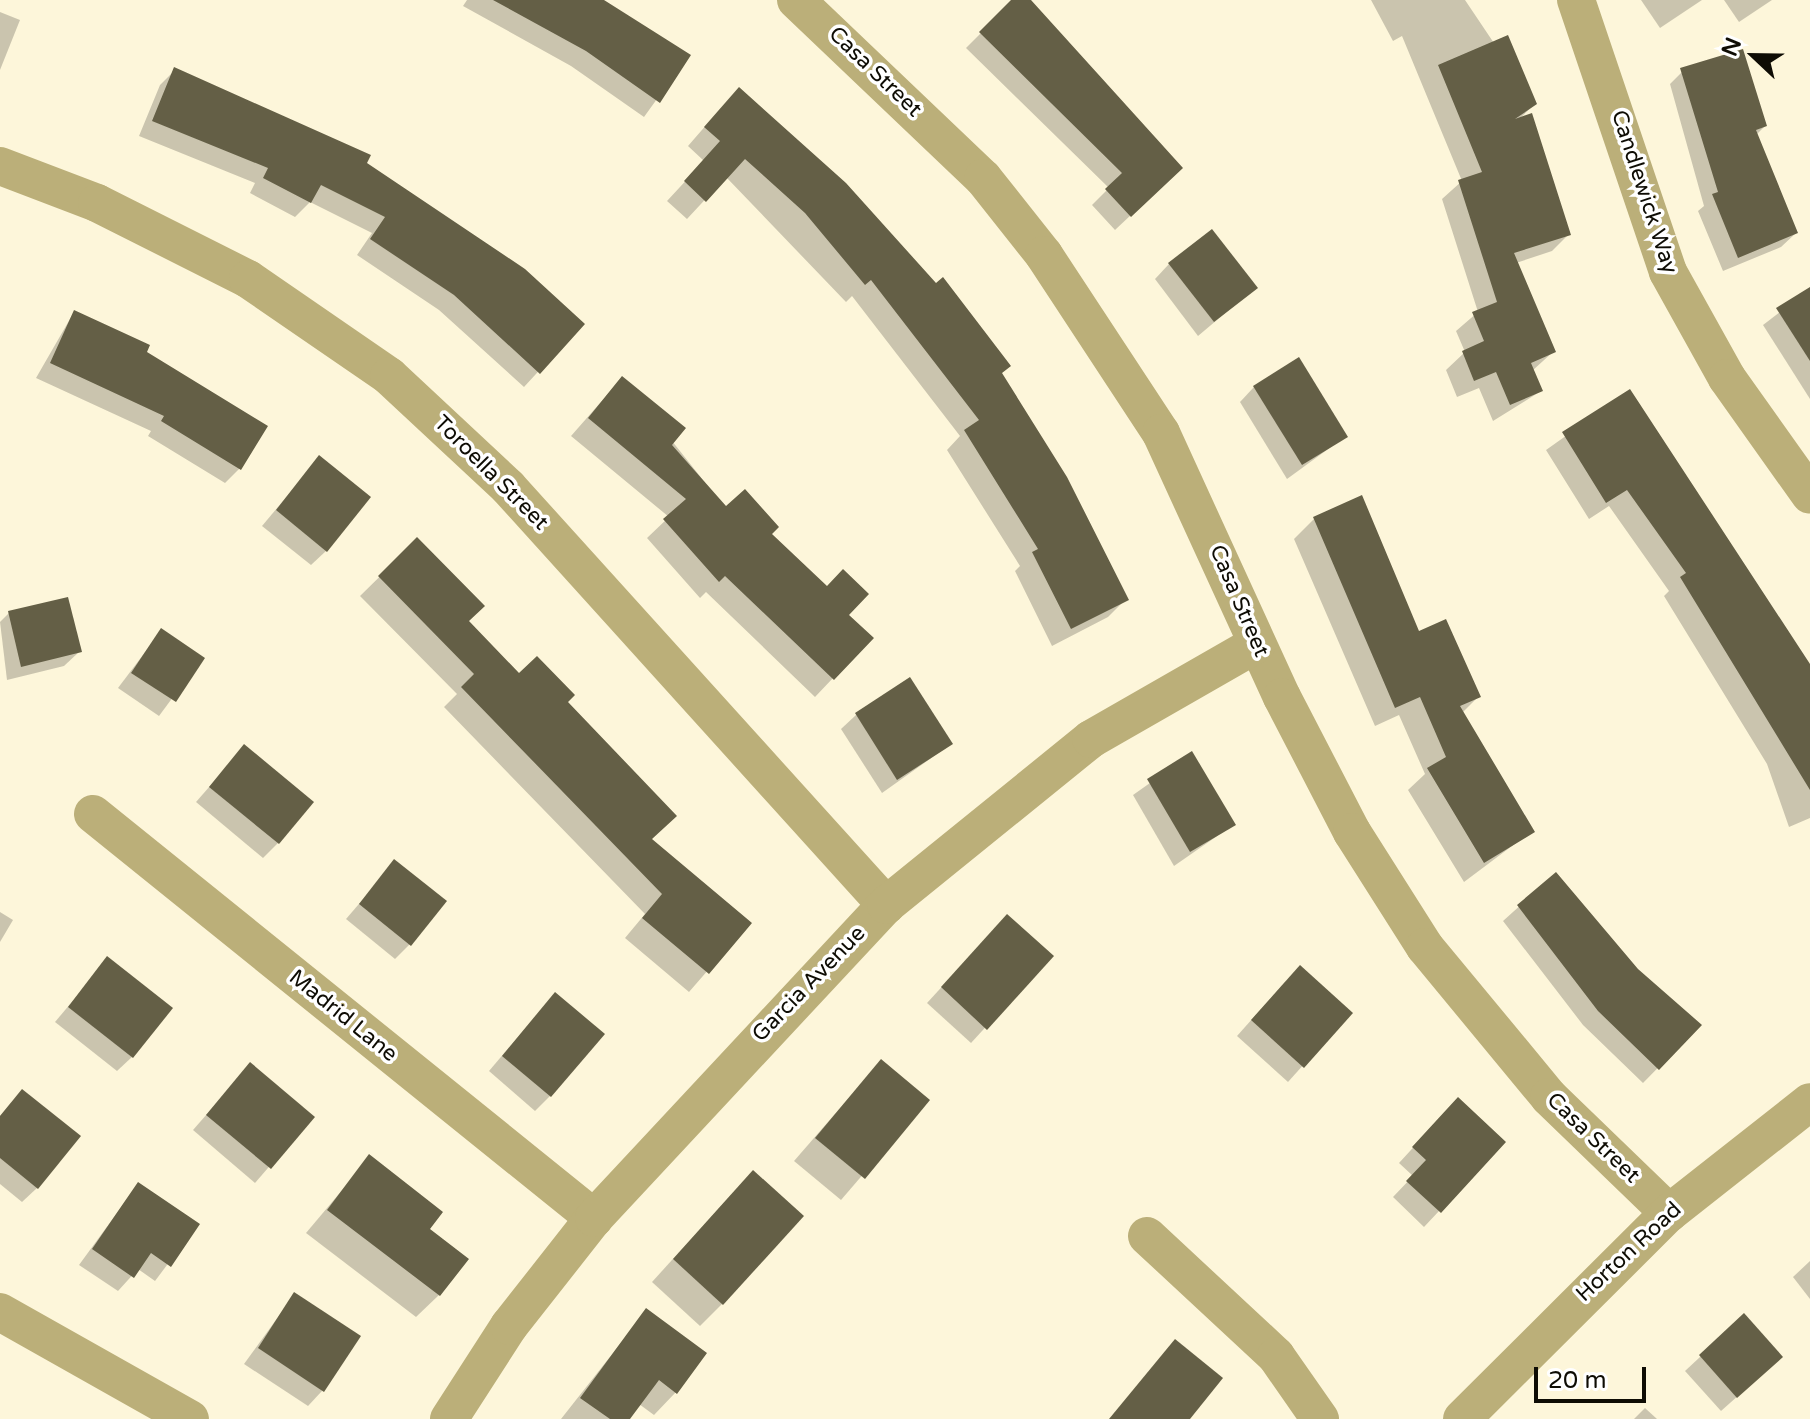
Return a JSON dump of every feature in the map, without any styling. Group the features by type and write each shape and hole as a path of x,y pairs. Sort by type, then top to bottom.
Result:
{"street":[{"name":"Casa Street","path":"796,0 983,178 1044,255 1161,433 1257,644 1352,832 1425,947 1549,1097 1669,1213"},
{"name":"Candlewick Way","path":"1576,0 1668,272 1727,378 1810,495"},
{"name":"Toroella Street","path":"0,166 97,203 248,279 389,376 508,487 886,905"},
{"name":"Garcia Avenue","path":"449,1419 509,1326 594,1218 886,905 1091,739 1257,644"},
{"name":"Madrid Lane","path":"93,814 594,1218"},
{"name":"Horton Road","path":"1462,1419 1669,1213 1810,1102"},
{"path":"1147,1236 1276,1356 1320,1419"},
{"path":"0,1312 190,1419"}],"building":[{"path":"493,0 604,0 691,55 660,103 586,51"},
{"path":"1011,0 1031,0 1183,168 1131,217 1105,189 1122,173 979,32"},
{"path":"1508,35 1537,104 1515,119 1532,113 1571,235 1514,253 1556,352 1531,363 1543,391 1510,405 1496,372 1474,381 1462,351 1484,341 1472,312 1497,302 1458,180 1482,172 1438,65"},
{"path":"1743,49 1767,126 1756,130 1798,233 1738,258 1712,194 1718,192 1680,68"},
{"path":"174,67 371,155 367,163 525,269 585,324 540,374 454,295 370,239 385,217 321,185 311,203 263,178 268,168 152,121"},
{"path":"739,87 846,183 936,283 943,277 1011,366 1002,373 1067,477 1129,600 1071,629 1032,552 1038,549 964,430 979,420 871,280 865,285 805,213 745,159 706,202 684,181 720,141 704,127"},
{"path":"1212,229 1258,288 1214,322 1168,263"},
{"path":"1810,287 1810,361 1776,308"},
{"path":"74,310 150,345 147,352 268,426 241,470 161,421 164,416 50,363"},
{"path":"1299,357 1348,437 1302,465 1253,386"},
{"path":"622,376 686,428 672,445 726,506 745,489 779,527 772,534 827,586 843,569 869,594 849,615 874,638 834,680 725,576 719,582 663,519 686,499 588,418"},
{"path":"1630,389 1810,664 1810,790 1680,577 1686,573 1627,490 1606,503 1562,432"},
{"path":"319,455 371,497 327,552 276,510"},
{"path":"1362,495 1419,631 1446,619 1481,697 1460,706 1535,832 1484,863 1427,768 1446,757 1420,697 1395,708 1313,517"},
{"path":"417,537 485,606 469,621 519,673 537,656 575,695 568,702 677,816 652,839 752,923 709,974 642,918 662,894 461,687 474,674 378,576"},
{"path":"68,597 82,652 21,667 8,611"},
{"path":"161,628 205,658 176,702 131,673"},
{"path":"910,677 953,744 897,780 855,713"},
{"path":"244,744 314,802 279,844 209,787"},
{"path":"1192,751 1236,825 1190,852 1147,779"},
{"path":"394,859 447,901 411,946 359,904"},
{"path":"1556,872 1638,969 1702,1025 1659,1070 1598,1011 1517,905"},
{"path":"1007,914 1054,956 987,1030 941,987"},
{"path":"107,956 173,1008 133,1058 68,1007"},
{"path":"1300,965 1353,1013 1304,1068 1251,1020"},
{"path":"555,992 605,1034 551,1097 502,1056"},
{"path":"881,1059 930,1100 865,1179 815,1138"},
{"path":"250,1062 315,1117 271,1169 206,1115"},
{"path":"22,1089 81,1136 38,1189 0,1158 0,1116"},
{"path":"1458,1097 1506,1142 1441,1213 1406,1181 1426,1160 1412,1147"},
{"path":"369,1154 443,1212 430,1229 469,1259 440,1296 327,1210"},
{"path":"753,1170 804,1216 723,1305 673,1259"},
{"path":"138,1182 200,1224 171,1267 151,1253 134,1278 92,1249"},
{"path":"294,1292 361,1336 324,1392 258,1348"},
{"path":"646,1308 707,1353 677,1394 659,1380 630,1419 610,1419 580,1398"},
{"path":"1744,1313 1783,1357 1737,1398 1699,1355"},
{"path":"1175,1339 1223,1378 1190,1419 1109,1419"}]}
